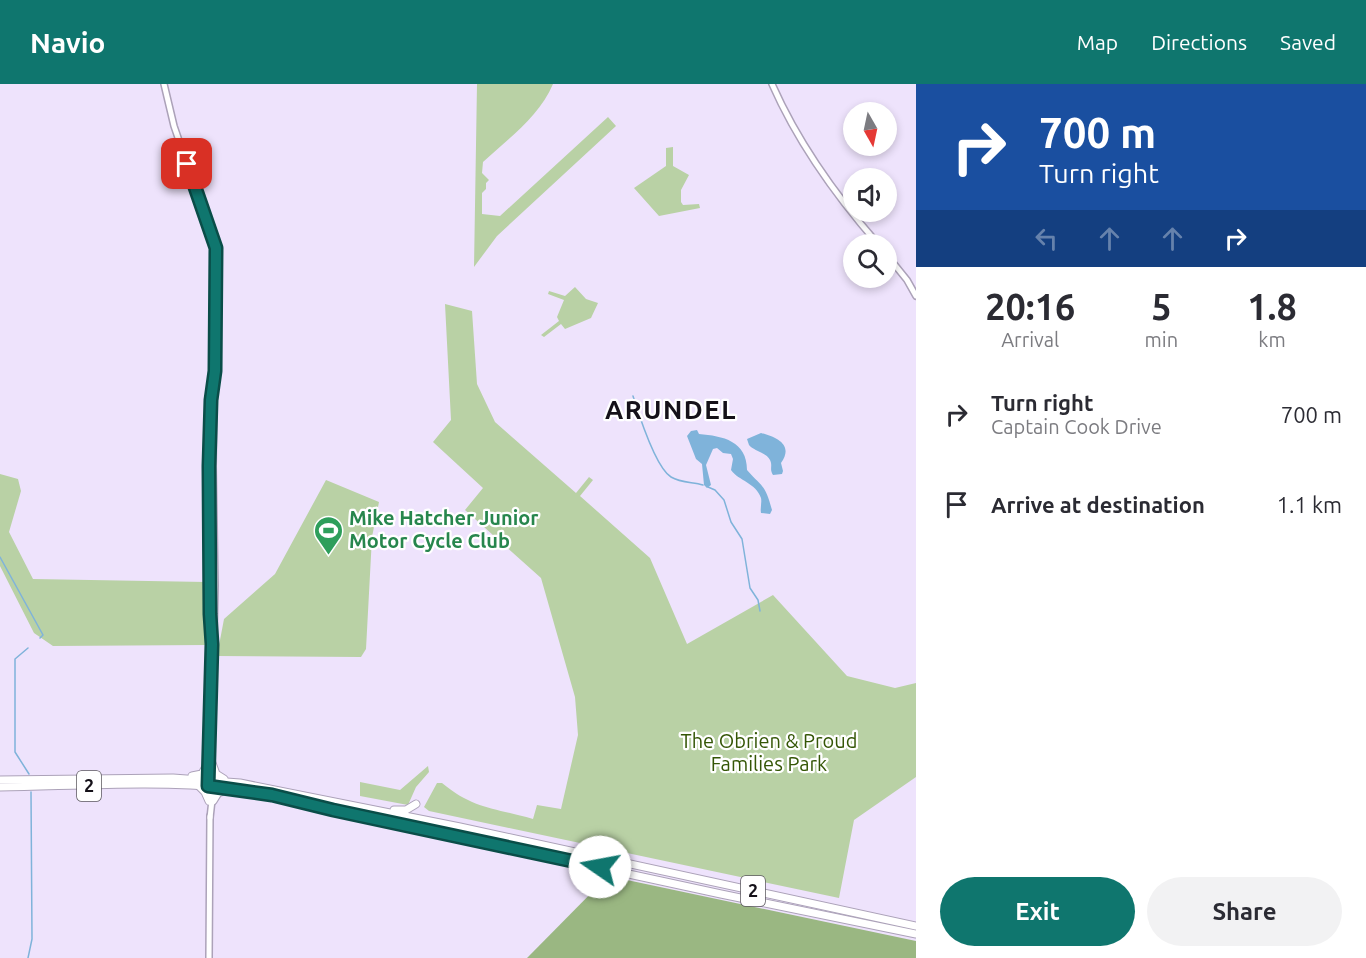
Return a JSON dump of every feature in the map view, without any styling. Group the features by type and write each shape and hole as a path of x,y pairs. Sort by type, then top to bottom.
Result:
{"highway":[{"path":"180,778 201,775 210,763 218,775 231,785 218,793 211,801 198,785"},
{"name":"2","path":"0,780 180,778 231,785 362,807 460,827 916,926"},
{"name":"2","path":"0,787 211,783"},
{"name":"2","path":"231,785 333,810 916,934"},
{"path":"362,807 403,811 417,804"}],"street":[{"path":"164,84 174,126 216,248 213,466 215,585 210,738 209,958"},
{"path":"772,84 790,121 819,170 870,234"},
{"path":"897,268 916,296"}],"green space":[{"path":"477,84 553,84 532,117 483,162 482,173 489,180 482,193 482,214 500,216 608,117 616,126 497,236 474,267"},
{"path":"673,147 673,166 689,175 681,190 681,202 683,205 699,204 700,208 659,216 634,188 666,166 666,148"},
{"path":"575,287 586,299 598,303 591,318 565,329 561,324 544,337 541,335 559,321 557,317 564,300 548,294 549,291 565,296"},
{"name":"The Obrien & Proud Families Park","path":"445,304 472,311 477,384 495,422 576,493 589,477 593,480 580,496 650,558 687,644 773,595 847,676 895,688 916,683 916,777 854,820 839,898 429,811 424,807 437,783 442,783 453,792 474,803 533,819 537,805 561,809 578,735 575,697 541,578 465,510 483,488 433,442 451,420"},
{"path":"0,474 18,479 21,491 9,532 33,579 206,582 206,645 53,646 34,633 0,566"},
{"name":"Mike Hatcher Junior Motor Cycle Club","path":"326,480 379,502 372,537 366,649 361,657 217,656 224,619 275,574"},
{"path":"428,766 429,772 416,787 408,805 360,796 360,782 400,790"},
{"path":"608,876 916,941 916,958 527,958"}],"water":[{"path":"697,430 699,434 717,436 738,446 746,460 747,470 767,495 772,510 770,514 761,513 759,493 731,470 733,459 731,454 723,453 717,448 713,449 706,465 711,485 707,488 704,485 702,464 696,459 687,436 691,431"},
{"path":"761,433 773,437 785,447 785,457 781,463 782,474 773,475 768,458 749,445 747,439"}],"waterway":[{"path":"633,396 648,440 665,471 671,477 679,480 703,485"},
{"path":"708,487 715,490 724,500 731,522 742,539 750,588 758,600 760,611"},
{"path":"0,557 43,635 40,638"},
{"path":"28,648 15,659 15,752 29,774"},
{"path":"28,958 32,939 31,792"}],"place":[{"name":"Mike Hatcher Junior Motor Cycle Club","path":"328,556"}],"district":[{"name":"ARUNDEL","path":"671,410"}],"route":[{"path":"187,164 216,248 215,371 211,400 209,466 210,634 212,644 208,786 272,795 600,867"}]}
